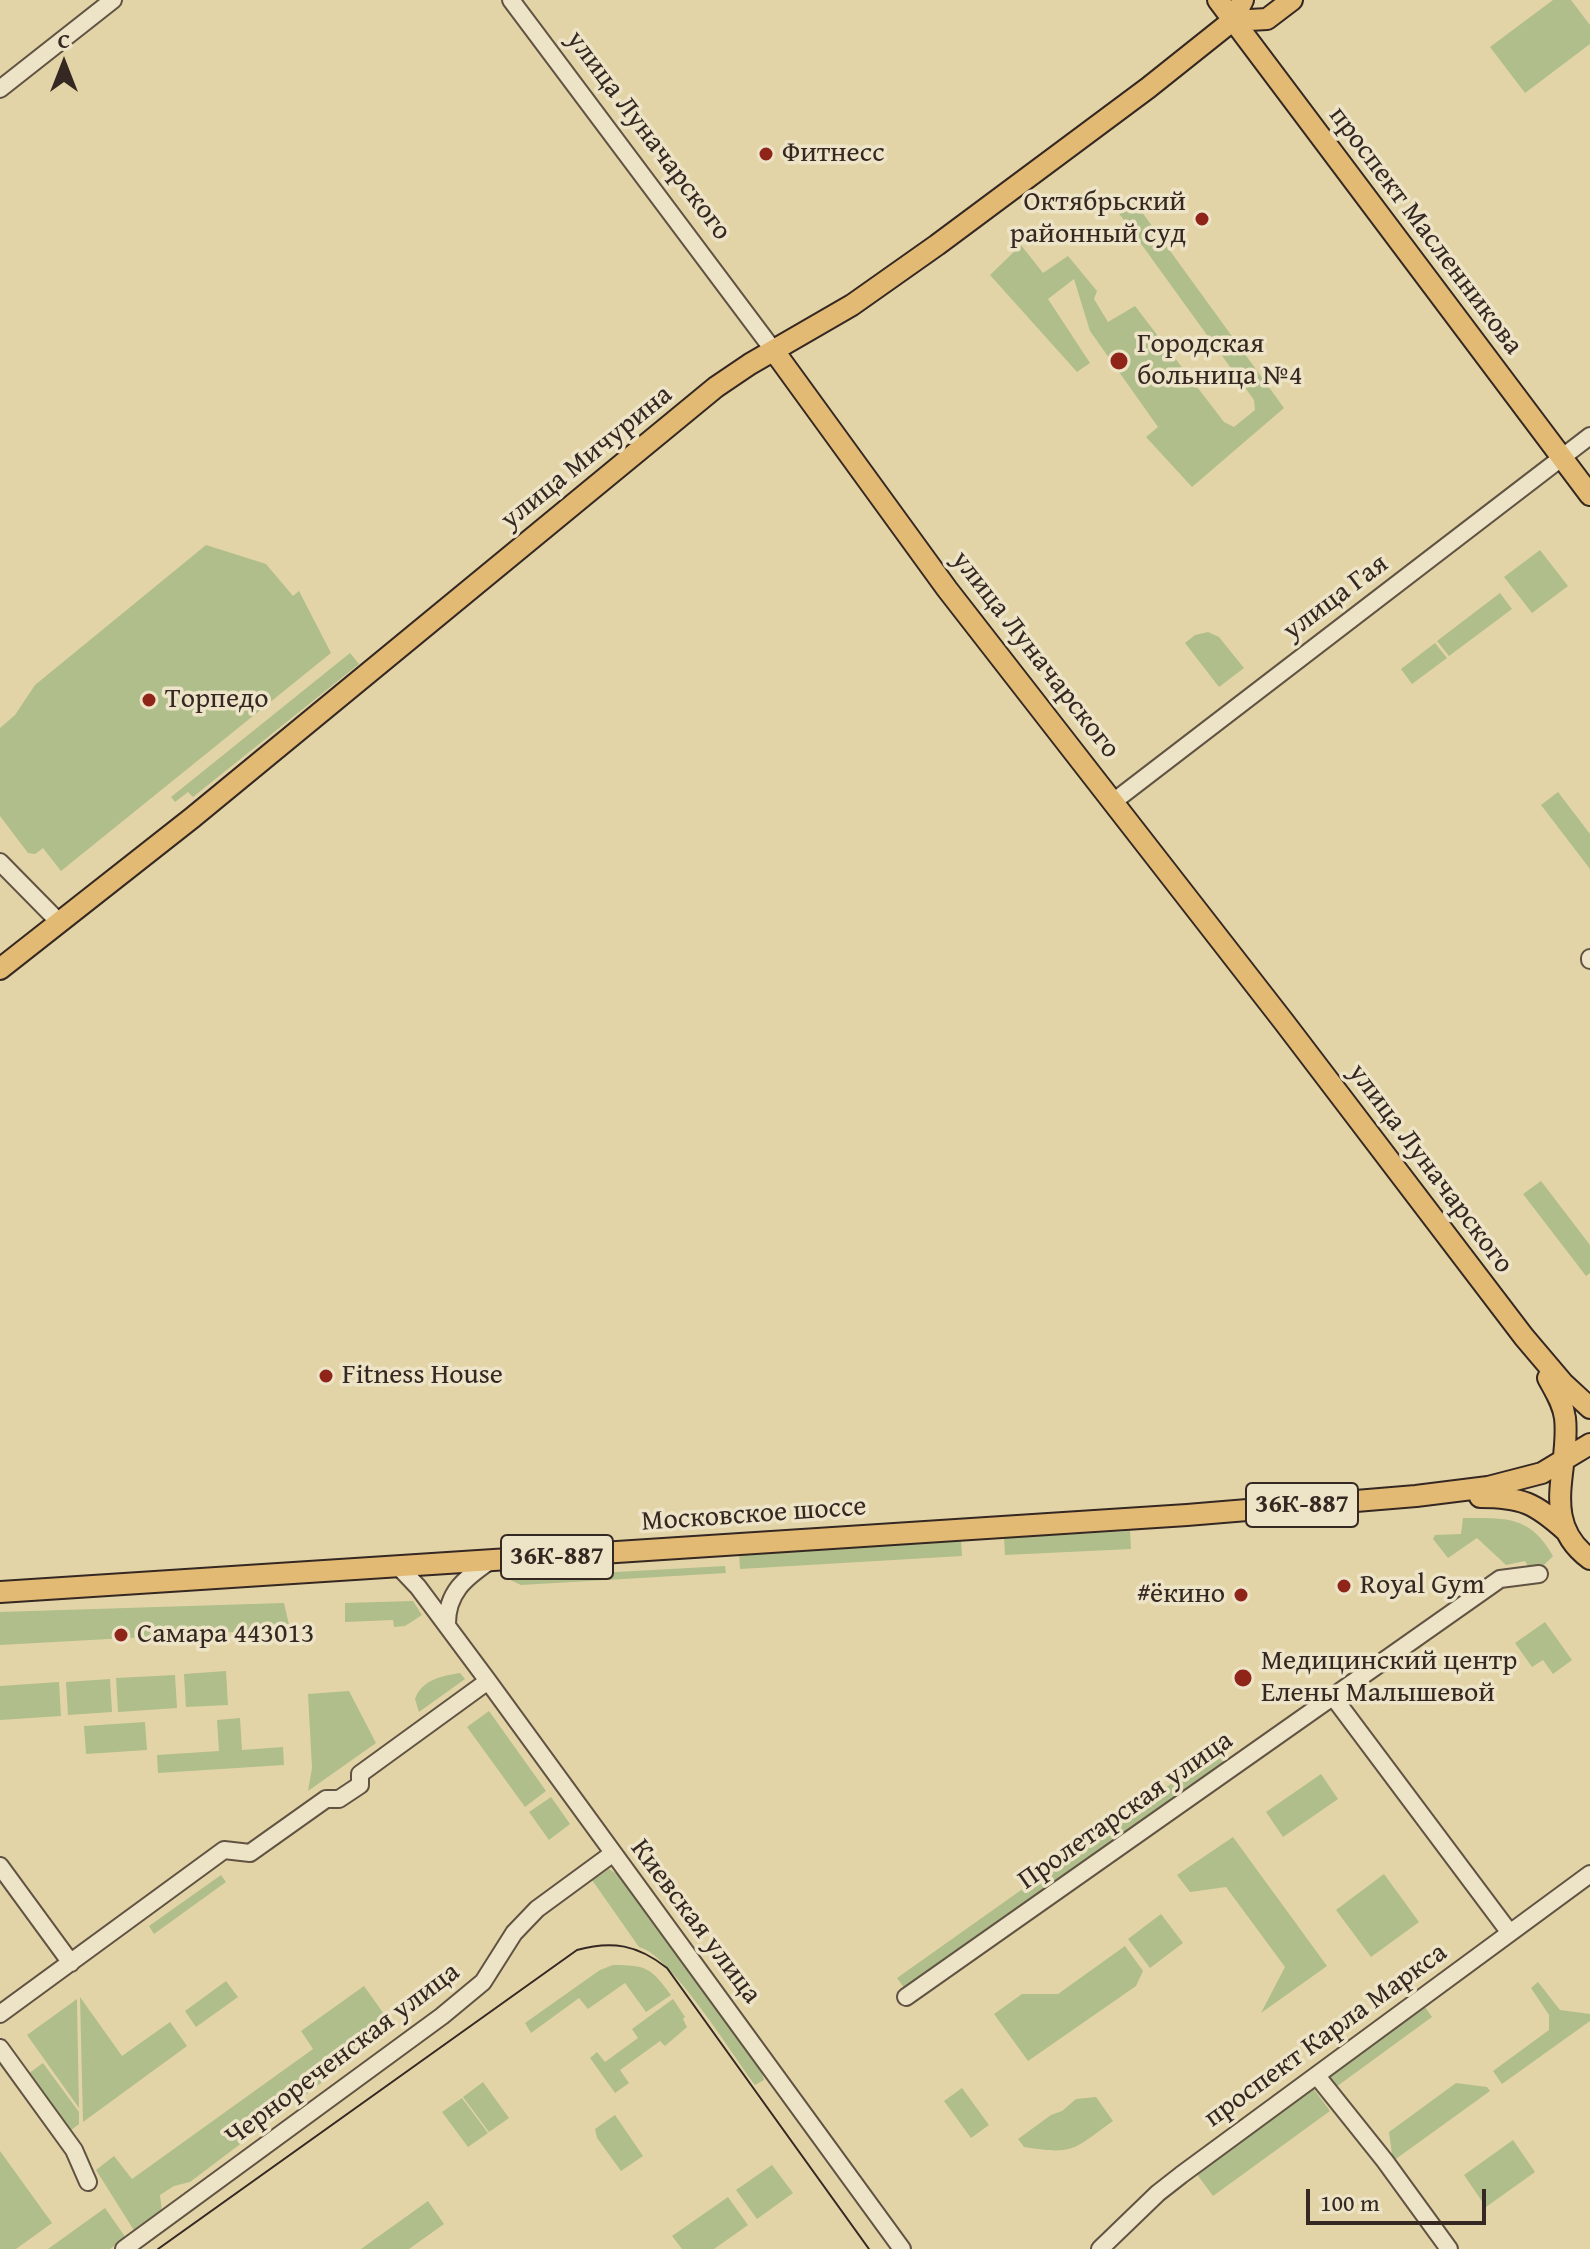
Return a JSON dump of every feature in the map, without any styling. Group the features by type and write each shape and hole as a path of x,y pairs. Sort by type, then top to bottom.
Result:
{"main road":[{"name":"проспект Масленникова","path":"1218,0 1590,495"},
{"name":"улица Мичурина","path":"0,969 192,818 716,387 852,305 925,254 1136,97 1232,21 1243,0"},
{"path":"1232,21 1267,19 1292,0"},
{"name":"улица Луначарского","path":"774,351 947,589 1543,1362 1590,1408"},
{"name":"улица Луначарского","path":"1524,1337 1564,1409 1566,1431 1563,1460"},
{"name":"Московское шоссе","path":"0,1592 1176,1516 1416,1496 1509,1483 1542,1473 1590,1444"},
{"name":"Московское шоссе","path":"1563,1460 1559,1504 1570,1534"},
{"name":"Московское шоссе","path":"1416,1496 1516,1498 1542,1510 1570,1534 1590,1559"}],"street":[{"path":"0,89 113,0"},
{"name":"улица Луначарского","path":"511,0 774,351"},
{"name":"улица Гая","path":"1113,802 1590,436"},
{"path":"0,862 60,923"},
{"path":"447,1626 449,1603 455,1590 464,1579 490,1561"},
{"name":"Киевская улица","path":"399,1567 418,1587 488,1681 902,2249"},
{"name":"Пролетарская улица","path":"906,1997 1500,1579 1539,1574"},
{"path":"0,2014 224,1850 250,1853 326,1799 339,1799 360,1785 360,1774 488,1681"},
{"path":"1334,1698 1510,1933"},
{"name":"Чернореченская улица","path":"124,2249 442,2016 483,1982 514,1933 537,1909 612,1854"},
{"path":"0,1866 71,1963"},
{"name":"проспект Карла Маркса","path":"1100,2249 1158,2193 1590,1874"},
{"path":"0,2048 74,2150 88,2182"},
{"path":"1317,2076 1385,2161 1449,2249"}],"green space":[{"path":"1553,0 1571,0 1590,25 1590,44 1525,93 1490,47"},
{"path":"1131,197 1284,408 1192,487 1146,437 1158,427 1090,331 1074,279 1048,299 1090,363 1077,372 990,275 1021,245 1043,273 1068,256 1097,291 1094,299 1108,322 1135,306 1224,422 1234,427 1255,410 1254,400 1118,212"},
{"name":"Торпедо","path":"206,545 266,564 293,596 299,591 331,653 61,871 43,848 35,854 28,853 0,816 0,728 15,715 35,685"},
{"path":"1540,550 1568,586 1532,613 1504,577"},
{"path":"1500,593 1512,609 1449,656 1437,641"},
{"path":"1208,632 1219,637 1244,668 1219,687 1185,643 1195,635"},
{"path":"1435,643 1447,658 1412,684 1401,669"},
{"path":"350,653 359,664 193,797 188,792 175,802 171,797"},
{"path":"1558,792 1590,834 1590,869 1541,805"},
{"path":"1541,1181 1590,1245 1590,1273 1586,1276 1523,1194"},
{"path":"1463,1518 1504,1519 1525,1526 1535,1533 1553,1556 1542,1567 1528,1566 1525,1561 1506,1565 1477,1538 1448,1558 1433,1539 1435,1535 1461,1534"},
{"path":"1130,1531 1131,1549 1005,1555 1004,1538"},
{"path":"961,1540 962,1556 740,1569 739,1553"},
{"path":"725,1566 726,1573 521,1585 504,1577 509,1570 542,1568 543,1576"},
{"path":"413,1601 422,1615 405,1626 394,1627 393,1620 345,1622 345,1603"},
{"path":"284,1603 290,1629 0,1645 0,1612"},
{"path":"1545,1622 1572,1660 1553,1674 1543,1660 1532,1667 1515,1643"},
{"path":"226,1671 228,1705 186,1707 184,1674"},
{"path":"460,1673 465,1679 419,1712 415,1699 423,1687 434,1680"},
{"path":"175,1675 177,1708 118,1712 116,1678"},
{"path":"110,1679 112,1712 68,1715 66,1682"},
{"path":"59,1682 61,1716 0,1720 0,1686"},
{"path":"349,1691 376,1743 308,1791 312,1768 308,1694"},
{"path":"489,1711 546,1791 525,1807 467,1727"},
{"path":"240,1718 242,1750 283,1747 284,1765 158,1773 157,1755 219,1751 217,1720"},
{"path":"145,1722 147,1750 86,1754 84,1726"},
{"path":"1216,1752 1226,1766 907,1992 897,1978"},
{"path":"1321,1774 1338,1799 1283,1837 1266,1812"},
{"path":"551,1797 570,1824 549,1840 529,1812"},
{"path":"1233,1837 1327,1966 1261,2013 1285,1967 1226,1887 1190,1892 1177,1875"},
{"path":"609,1869 617,1874 761,2069 764,2080 755,2085 684,1986 652,1954 639,1947 592,1880"},
{"path":"1384,1874 1419,1922 1371,1957 1336,1910"},
{"path":"221,1875 226,1882 154,1934 149,1926"},
{"path":"1161,1914 1183,1943 1150,1968 1128,1939"},
{"path":"1125,1946 1143,1971 1136,1986 1028,2061 994,2014 1022,1994 1058,1994"},
{"path":"613,1965 647,1970 671,1995 646,2012 625,1983 588,2009 579,1998 531,2033 525,2023 600,1970"},
{"path":"226,1981 238,1997 196,2027 185,2011"},
{"path":"1538,1982 1560,2010 1590,2014 1590,2021 1502,2084 1493,2071 1549,2030 1549,2015 1531,1988"},
{"path":"364,1986 394,2028 190,2182 174,2186 160,2195 162,2212 135,2232 96,2170 114,2156 132,2179 313,2049 301,2031"},
{"path":"80,1997 122,2056 170,2022 187,2046 83,2122"},
{"path":"77,1999 79,2108 27,2035"},
{"path":"673,1999 685,2017 687,2027 665,2046 660,2041 620,2070 629,2083 615,2093 590,2058 597,2052 605,2062 638,2038 632,2029"},
{"path":"1425,2007 1432,2017 1336,2087 1329,2077"},
{"path":"43,2063 79,2112 79,2124 70,2131 28,2074"},
{"path":"483,2082 509,2118 489,2132 463,2097"},
{"path":"1456,2083 1487,2087 1490,2091 1393,2161 1389,2132"},
{"path":"962,2088 989,2125 971,2138 944,2101"},
{"path":"1313,2088 1330,2111 1213,2196 1196,2173"},
{"path":"1096,2097 1113,2121 1080,2144 1064,2150 1041,2149 1024,2147 1018,2139 1076,2099"},
{"path":"462,2098 488,2133 468,2147 442,2112"},
{"path":"615,2115 643,2156 621,2171 597,2138 595,2129"},
{"path":"1513,2140 1535,2172 1486,2207 1464,2175"},
{"path":"0,2151 52,2223 16,2249 0,2249"},
{"path":"772,2165 793,2193 757,2219 736,2190"},
{"path":"728,2197 748,2225 714,2249 682,2249 672,2236"},
{"path":"428,2201 444,2224 409,2249 361,2249"},
{"path":"105,2208 126,2238 110,2249 48,2249"}],"tram line":[{"path":"158,2249 577,1950 602,1945 635,1950 667,1968 869,2249"}],"place":[{"name":"Фитнесс","path":"766,154"},
{"name":"Октябрьский районный суд","path":"1202,219"},
{"name":"Городская больница №4","path":"1119,361"},
{"name":"Торпедо","path":"149,700"},
{"name":"Fitness House","path":"326,1376"},
{"name":"Royal Gym","path":"1344,1586"},
{"name":"#ёкино","path":"1241,1595"},
{"name":"Самара 443013","path":"121,1635"},
{"name":"Медицинский центр Елены Малышевой","path":"1243,1678"}]}
